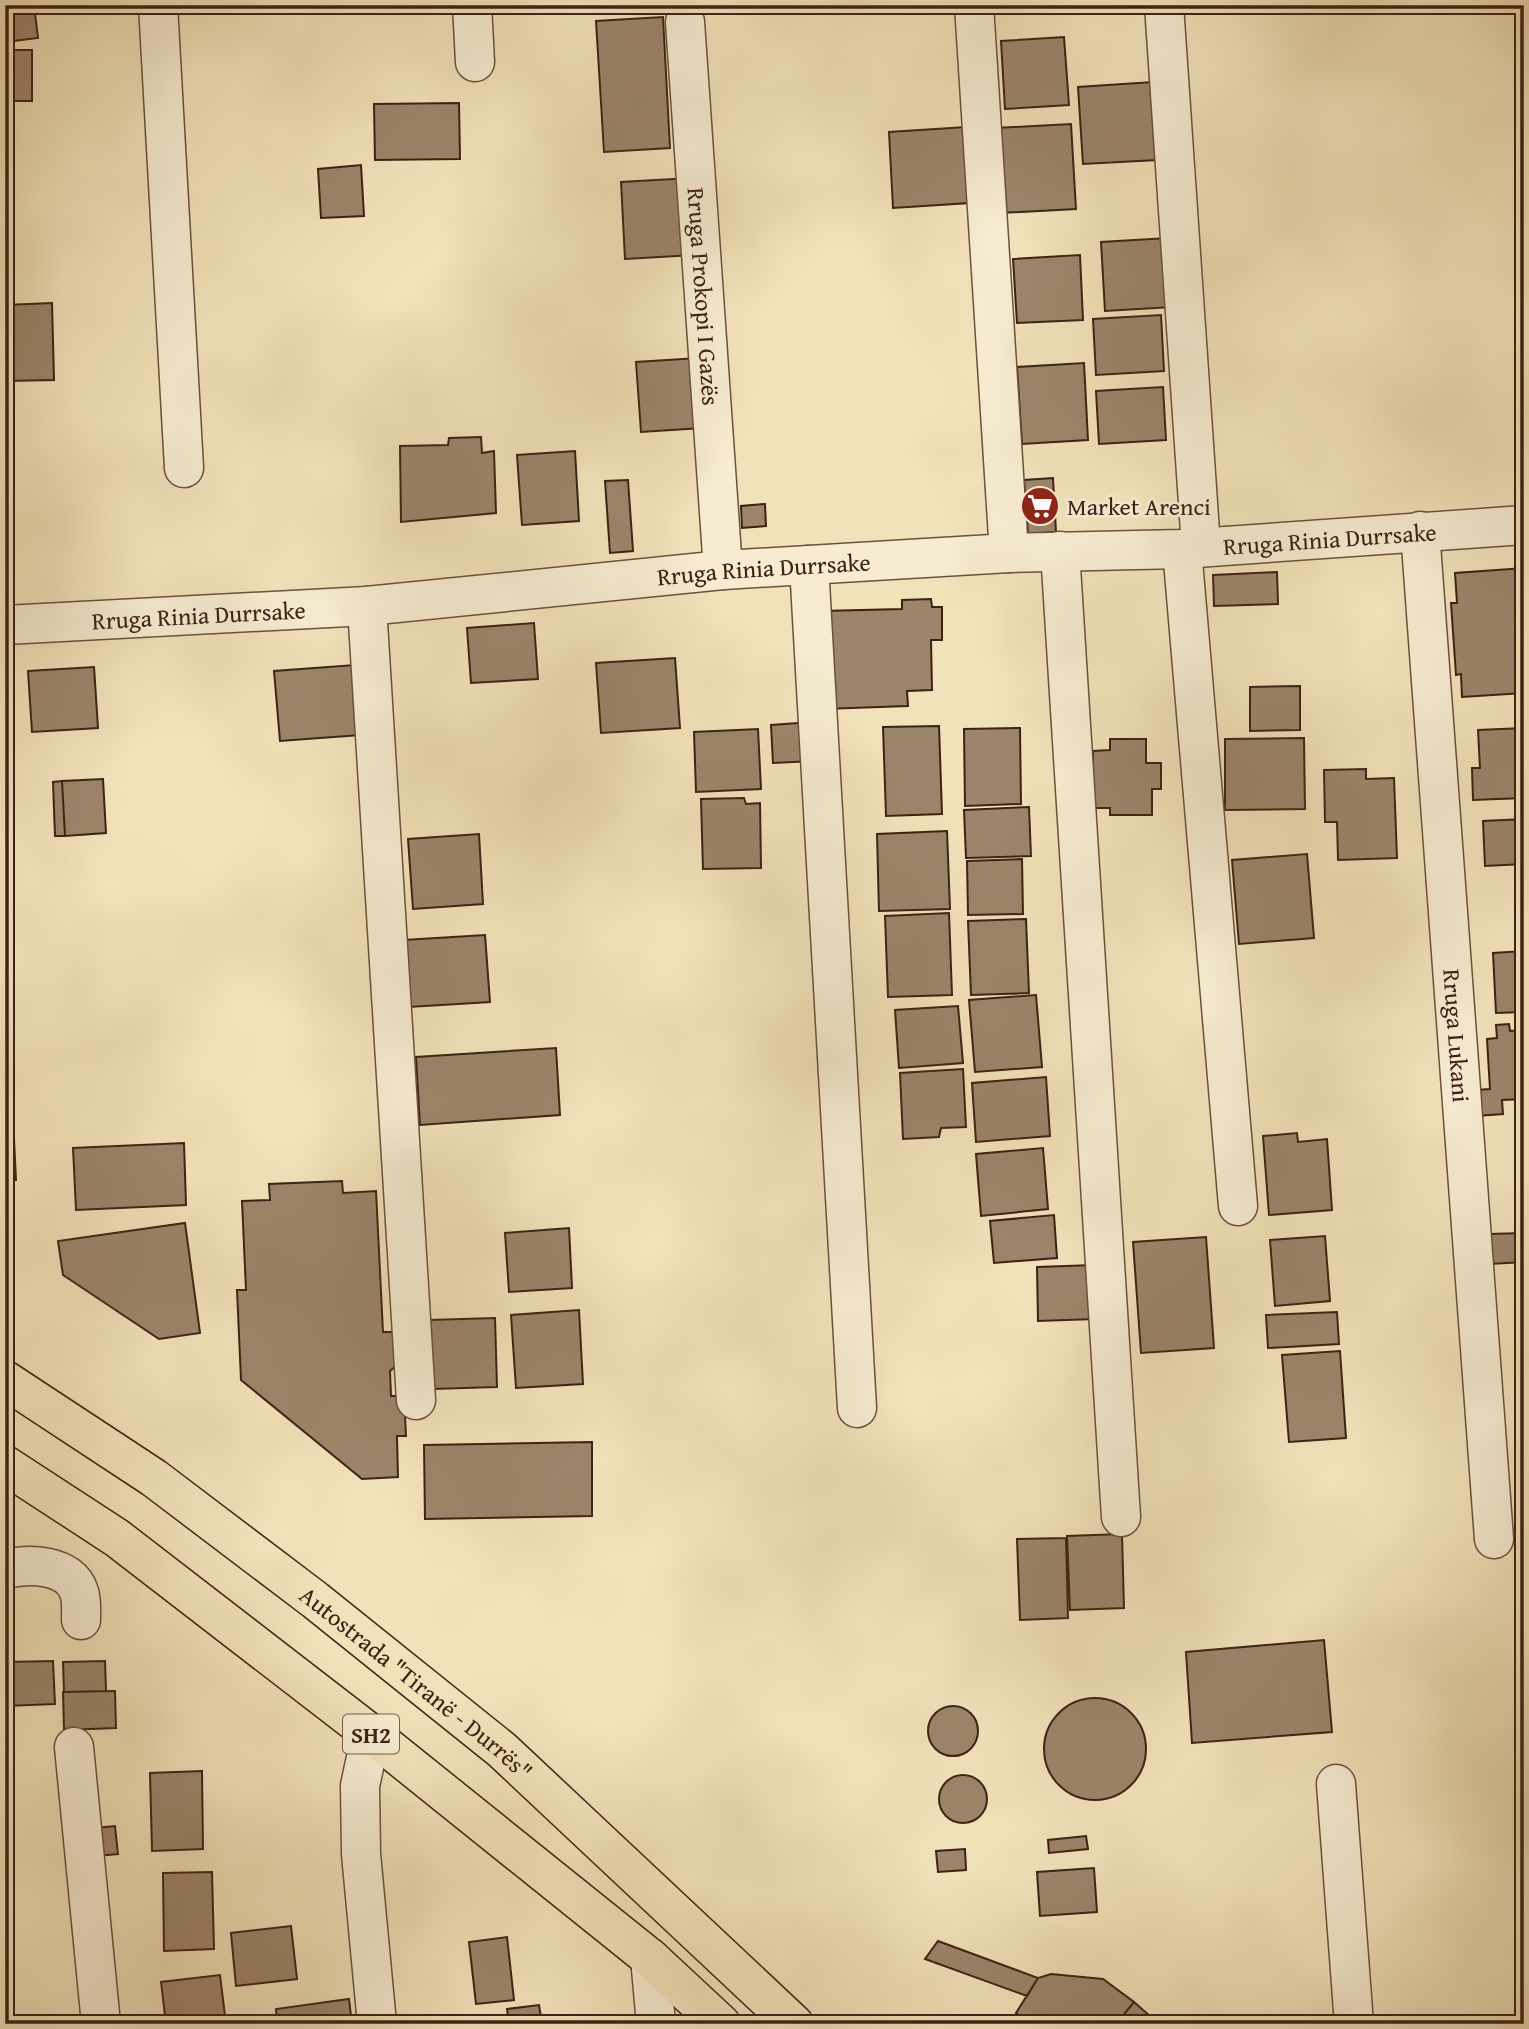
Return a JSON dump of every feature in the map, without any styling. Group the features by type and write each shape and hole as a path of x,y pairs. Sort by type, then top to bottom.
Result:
{"highway":[{"name":"Autostrada \"Tiranë - Durrës\"","path":"5,1380 154,1478 315,1600 502,1749 794,2024"},
{"name":"SH2","path":"5,1465 117,1538 371,1734 650,1958 721,2024"}],"street":[{"path":"158,5 184,468"},
{"path":"472,5 475,62"},
{"path":"974,5 1009,553"},
{"path":"1164,5 1191,548 1238,1206"},
{"name":"Rruga Prokopi I Gazës","path":"685,22 723,570"},
{"name":"Rruga Rinia Durrsake","path":"5,625 367,607 723,570 1009,553 1191,548 1524,525"},
{"name":"Rruga Lukani","path":"1420,531 1494,1539"},
{"path":"1060,551 1121,1517"},
{"path":"809,565 857,1408"},
{"path":"367,607 416,1400"},
{"path":"5,1569 20,1565 37,1566 72,1578 80,1593 81,1620"},
{"path":"371,1734 360,1786 361,1854 377,2024"},
{"path":"74,1747 101,2024"},
{"path":"1336,1784 1354,2024"},
{"path":"650,1958 656,2024"}],"building":[{"path":"5,5 34,5 38,38 5,42"},
{"path":"663,17 670,148 604,152 596,21"},
{"path":"1064,37 1069,105 1005,109 1001,41"},
{"path":"5,50 32,50 32,101 5,101"},
{"path":"1153,82 1157,160 1083,164 1078,87"},
{"path":"459,103 460,159 375,160 374,104"},
{"path":"1071,124 1076,209 1001,213 996,128"},
{"path":"966,127 970,203 893,208 889,132"},
{"path":"361,165 364,216 321,218 318,169"},
{"path":"691,178 694,255 625,259 621,182"},
{"path":"1168,238 1172,307 1105,311 1101,242"},
{"path":"1080,255 1083,320 1017,323 1013,259"},
{"path":"52,303 54,380 5,381 5,305"},
{"path":"1161,315 1164,371 1096,375 1093,319"},
{"path":"698,358 702,428 641,432 636,362"},
{"path":"1084,363 1088,440 1022,444 1017,367"},
{"path":"1163,387 1166,440 1099,444 1096,391"},
{"path":"481,437 482,453 494,451 496,513 401,522 400,446 448,445 449,438"},
{"path":"575,451 579,521 522,525 517,455"},
{"name":"Market Arenci","path":"1053,478 1056,532 1028,534 1024,480"},
{"path":"628,480 633,551 610,553 605,481"},
{"path":"765,504 766,526 742,528 741,506"},
{"path":"1524,568 1524,693 1462,697 1461,674 1456,675 1451,603 1457,603 1455,573"},
{"path":"1277,572 1278,604 1214,606 1213,575"},
{"path":"931,599 932,607 942,607 942,640 931,640 932,690 907,691 908,706 823,709 821,611 902,609 902,600"},
{"path":"534,623 538,679 471,683 467,628"},
{"path":"675,658 680,728 601,733 596,663"},
{"path":"5,664 11,664 12,691 5,692"},
{"path":"355,665 360,735 280,741 274,671"},
{"path":"94,667 98,728 32,732 28,671"},
{"path":"1300,686 1300,730 1250,731 1250,687"},
{"path":"812,722 814,761 773,763 771,725"},
{"path":"939,726 942,814 886,816 883,727"},
{"path":"1020,728 1021,804 965,806 964,729"},
{"path":"1524,728 1524,798 1473,800 1472,768 1480,768 1478,730"},
{"path":"758,729 761,789 696,792 694,732"},
{"path":"1304,738 1305,809 1225,810 1225,739"},
{"path":"1110,739 1146,739 1146,763 1161,763 1161,789 1152,789 1152,815 1110,815 1110,808 1093,808 1093,751 1110,750"},
{"path":"1366,769 1366,779 1394,778 1397,858 1338,860 1337,822 1325,822 1324,770"},
{"path":"103,779 106,833 65,836 62,781"},
{"path":"62,781 65,836 55,836 53,782"},
{"path":"744,798 746,804 760,803 761,868 703,869 701,799"},
{"path":"1029,807 1031,856 966,858 964,810"},
{"path":"1524,819 1524,864 1485,866 1483,821"},
{"path":"947,831 950,909 879,911 877,834"},
{"path":"479,834 483,904 413,909 408,839"},
{"path":"1307,854 1314,938 1239,944 1232,860"},
{"path":"1022,859 1023,914 968,915 967,861"},
{"path":"949,913 952,995 888,997 885,916"},
{"path":"1026,919 1029,993 971,995 968,921"},
{"path":"485,935 490,1002 409,1007 404,940"},
{"path":"1524,951 1524,1012 1496,1013 1493,953"},
{"path":"1036,995 1042,1067 975,1072 969,1000"},
{"path":"958,1006 963,1063 899,1068 895,1010"},
{"path":"1509,1024 1510,1031 1524,1030 1524,1099 1502,1100 1503,1114 1477,1116 1476,1090 1490,1089 1487,1039 1497,1038 1496,1025"},
{"path":"556,1048 560,1115 420,1125 416,1057"},
{"path":"963,1069 966,1127 941,1128 939,1137 903,1139 900,1073"},
{"path":"1046,1077 1050,1136 976,1142 972,1083"},
{"path":"1297,1133 1298,1142 1327,1139 1332,1210 1269,1215 1263,1136"},
{"path":"5,1138 14,1139 16,1180 5,1180"},
{"path":"184,1143 186,1205 76,1210 73,1148"},
{"path":"1043,1148 1048,1209 981,1216 976,1154"},
{"path":"342,1181 343,1193 376,1191 383,1332 394,1332 396,1366 390,1371 391,1396 404,1396 406,1436 397,1436 398,1477 362,1479 241,1380 237,1290 246,1290 242,1201 270,1200 269,1184"},
{"path":"1054,1215 1057,1258 994,1263 990,1221"},
{"path":"185,1223 200,1333 159,1339 63,1275 58,1241"},
{"path":"569,1228 572,1288 509,1292 505,1233"},
{"path":"1524,1233 1524,1262 1490,1264 1489,1234"},
{"path":"1325,1236 1330,1301 1275,1306 1270,1240"},
{"path":"1206,1237 1214,1348 1141,1353 1133,1242"},
{"path":"1094,1265 1095,1319 1038,1321 1037,1267"},
{"path":"579,1310 583,1384 516,1388 511,1315"},
{"path":"1337,1312 1339,1344 1268,1348 1266,1315"},
{"path":"495,1318 497,1387 432,1389 429,1320"},
{"path":"1340,1351 1346,1438 1289,1442 1282,1355"},
{"path":"1517,1398 1524,1398 1524,1479 1522,1479"},
{"path":"592,1442 592,1516 425,1519 424,1445"},
{"path":"1122,1534 1124,1608 1070,1610 1067,1536"},
{"path":"1066,1538 1068,1618 1020,1620 1017,1539"},
{"path":"1324,1640 1332,1732 1192,1743 1186,1652"},
{"path":"53,1661 55,1704 5,1706 5,1662"},
{"path":"105,1661 106,1691 64,1692 63,1662"},
{"path":"115,1691 116,1728 64,1730 63,1692"},
{"path":"1095,1698 1114,1702 1131,1713 1142,1730 1146,1749 1142,1768 1131,1785 1114,1796 1095,1800 1076,1796 1059,1785 1048,1768 1044,1749 1048,1730 1059,1713 1076,1702"},
{"path":"953,1706 971,1713 978,1731 971,1749 953,1756 935,1749 928,1731 935,1713"},
{"path":"202,1771 203,1849 152,1851 150,1773"},
{"path":"963,1775 980,1782 987,1799 980,1816 963,1823 946,1816 939,1799 946,1782"},
{"path":"115,1826 118,1854 97,1856 95,1828"},
{"path":"1086,1836 1088,1849 1049,1853 1048,1840"},
{"path":"965,1849 966,1870 938,1872 936,1851"},
{"path":"1094,1868 1097,1912 1040,1916 1037,1872"},
{"path":"212,1872 214,1949 164,1951 163,1873"},
{"path":"291,1926 297,1979 236,1986 231,1933"},
{"path":"507,1937 514,2000 476,2004 469,1942"},
{"path":"938,1941 1038,1978 1027,1996 925,1959"},
{"path":"1051,1974 1103,1979 1134,2002 1116,2024 1031,2024 1016,2013 1038,1978"},
{"path":"220,1975 226,2024 166,2024 161,1982"},
{"path":"349,1999 352,2024 277,2024 276,2009"},
{"path":"1134,2002 1159,2024 1116,2024"},
{"path":"539,2005 542,2024 509,2024 507,2009"}],"place":[{"name":"Market Arenci","path":"1040,506"}]}
